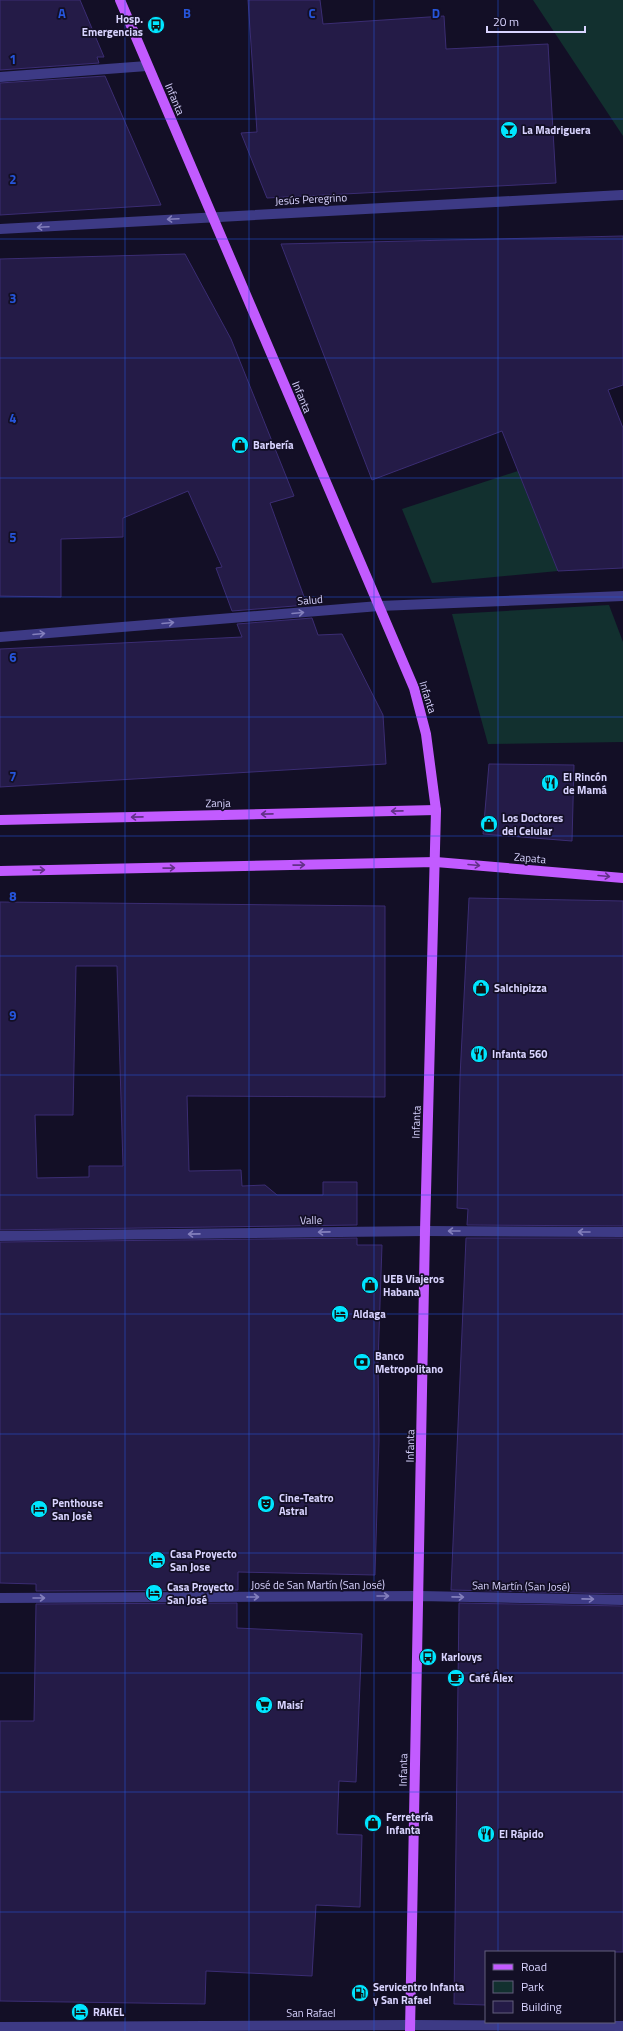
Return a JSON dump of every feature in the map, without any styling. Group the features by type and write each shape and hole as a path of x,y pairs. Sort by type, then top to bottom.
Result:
{"main road":[{"name":"Infanta","path":"120,0 414,688 426,734 436,810 436,862 425,1231 410,2028"},
{"name":"Zanja","path":"0,820 436,810"},
{"path":"0,871 436,862"},
{"name":"Zapata","path":"436,862 623,878"}],"street":[{"path":"0,77 148,66"},
{"name":"Jesús Peregrino","path":"0,229 212,216 622,195"},
{"name":"Salud","path":"0,637 379,606 623,596"},
{"name":"Valle","path":"0,1236 425,1231 623,1232"},
{"name":"José de San Martín (San José)","path":"0,1598 419,1596"},
{"name":"San Martín (San José)","path":"419,1596 623,1600"},
{"name":"San Rafael","path":"0,2027 410,2028 623,2026"}],"green space":[{"path":"533,0 623,0 623,136"},
{"path":"518,471 558,571 432,583 402,509"},
{"path":"609,605 623,642 623,742 488,744 452,614"}],"building":[{"path":"0,0 80,0 104,57 97,57 99,63 0,70"},
{"path":"248,0 320,0 323,24 444,16 446,49 548,44 556,183 267,198 241,133 257,132"},
{"path":"105,76 161,205 0,215 0,83"},
{"path":"623,236 623,385 608,390 623,428 623,568 558,571 502,431 372,480 281,244"},
{"path":"185,254 231,339 294,496 270,503 307,605 232,611 216,568 222,567 188,491 123,518 123,537 61,539 61,597 0,596 0,259"},
{"path":"312,618 318,635 342,634 383,715 386,764 0,787 0,649 242,637 237,624"},
{"path":"489,764 574,765 572,841 483,834"},
{"path":"469,898 623,901 623,1226 467,1225 468,1209 457,1208 460,1077"},
{"path":"0,902 385,906 385,1097 187,1096 189,1171 241,1170 242,1186 265,1185 277,1195 323,1195 323,1182 357,1182 357,1225 0,1230","holes":["76,966 117,966 123,1166 89,1166 89,1177 37,1178 35,1115 73,1115"]},
{"path":"357,1238 357,1245 382,1245 378,1362 379,1441 375,1575 238,1572 238,1590 36,1591 36,1584 0,1583 0,1242"},
{"path":"466,1238 623,1238 623,1594 451,1590"},
{"path":"237,1603 237,1628 362,1634 356,1782 339,1781 337,1834 362,1835 360,1907 316,1905 312,1976 206,1971 205,2004 0,2001 0,1721 34,1721 36,1604"},
{"path":"459,1603 623,1606 623,1952 485,1951 485,2005 454,2004"}],"place":[{"name":"Hosp. Emergencias","path":"156,25"},
{"name":"La Madriguera","path":"509,130"},
{"name":"Barbería","path":"240,445"},
{"name":"El Rincón de Mamá","path":"550,783"},
{"name":"Los Doctores del Celular","path":"489,824"},
{"name":"Salchipizza","path":"481,988"},
{"name":"Infanta 560","path":"479,1054"},
{"name":"UEB Viajeros Habana","path":"370,1285"},
{"name":"Aldaga","path":"340,1314"},
{"name":"Banco Metropolitano","path":"362,1362"},
{"name":"Cine-Teatro Astral","path":"266,1504"},
{"name":"Penthouse San Josè","path":"39,1509"},
{"name":"Casa Proyecto San Jose","path":"157,1560"},
{"name":"Casa Proyecto San José","path":"154,1593"},
{"name":"Karlovys","path":"428,1657"},
{"name":"Café Álex","path":"456,1678"},
{"name":"Maisí","path":"264,1705"},
{"name":"Ferretería Infanta","path":"373,1823"},
{"name":"El Rápido","path":"486,1834"},
{"name":"Servicentro Infanta y San Rafael","path":"360,1993"},
{"name":"RAKEL","path":"80,2012"}]}
